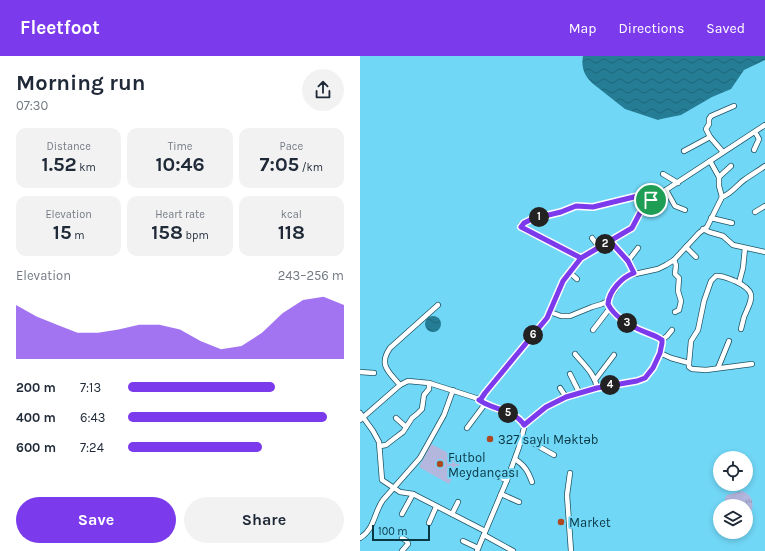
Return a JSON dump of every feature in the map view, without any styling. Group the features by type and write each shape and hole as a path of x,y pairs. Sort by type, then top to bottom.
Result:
{"street":[{"path":"723,152 710,137 706,129 709,124 710,117 734,106"},
{"path":"479,400 543,323 550,312 563,281 581,258 632,228 643,207 651,200 765,125"},
{"path":"754,150 759,139 755,132"},
{"path":"684,151 710,137"},
{"path":"550,312 561,316 570,316 592,306 608,301 622,279 626,276 634,273 658,269 674,260 709,224 722,197 719,186 720,177 710,161"},
{"path":"720,177 731,166"},
{"path":"722,197 728,195 746,178 765,166"},
{"path":"663,174 678,183"},
{"path":"666,190 674,206 685,210"},
{"path":"581,258 525,230 521,227 521,225 538,217 561,212 576,206 593,207 642,195 651,200"},
{"path":"755,212 765,206"},
{"path":"711,218 732,223"},
{"path":"703,229 723,236 730,244 765,252"},
{"path":"592,238 599,247"},
{"path":"610,241 628,261 634,273"},
{"path":"686,247 696,256"},
{"path":"628,261 638,248"},
{"path":"739,283 743,268 745,248"},
{"path":"674,260 676,264 674,274 679,278 678,291 681,301 679,310 675,312"},
{"path":"569,272 577,279"},
{"path":"741,329 752,298 748,289 739,283 719,275 716,276 711,281 704,301 698,330 691,341 689,366 692,369 706,370 752,364"},
{"path":"608,301 610,308 619,318 662,340"},
{"path":"400,385 385,368 384,363 387,352 438,305"},
{"path":"593,330 610,308"},
{"path":"463,541 477,549 515,459 524,425 546,407 566,397 579,392 637,381 645,378 651,372 660,353 662,340 672,330"},
{"path":"718,368 728,341"},
{"path":"660,353 689,363"},
{"path":"574,354 588,368 596,380 597,388"},
{"path":"596,380 614,355"},
{"path":"360,372 374,373"},
{"path":"570,374 579,392"},
{"path":"513,551 452,514 413,494 400,492 393,489 382,480 380,446 377,437 361,416 400,385 408,381 429,383 453,390 516,417 524,425"},
{"path":"380,446 386,445 403,432 412,418 422,409 424,395 428,389 429,383"},
{"path":"560,388 566,397"},
{"path":"360,538 367,532 377,514 378,507 420,458 444,414 453,390"},
{"path":"467,428 485,404"},
{"path":"396,418 406,427"},
{"path":"522,437 554,455"},
{"path":"515,459 525,466 532,482"},
{"path":"482,475 486,472 507,480"},
{"path":"570,473 568,495 571,551"},
{"path":"402,514 413,494"},
{"path":"501,494 519,502"},
{"path":"452,514 458,502"},
{"path":"429,523 436,507"},
{"path":"402,538 407,541 408,544 402,551"}],"green space":[{"name":"Futbol Meydançası","path":"431,444 462,460 449,484 419,467"},
{"path":"742,491 748,494 751,499 725,499 727,495"}],"water":[{"path":"583,56 765,56 765,60 744,70 731,89 712,97 681,115 658,120 625,109 592,83 584,71 582,64"},
{"path":"433,316 440,321 441,324 436,331 433,332 426,327 425,324 430,317"}],"place":[{"name":"327 saylı Məktəb","path":"490,439"},
{"name":"Futbol Meydançası","path":"440,464"},
{"name":"Market","path":"561,522"}],"route":[{"path":"651,200 642,195 593,207 576,206 561,212 532,219 521,225 521,227 525,230 581,258 583,255 610,241 628,261 634,273 622,279 610,297 608,304 613,313 619,318 662,340 660,353 651,372 645,378 637,381 579,392 566,397 546,407 524,425 521,420 516,417 479,400 547,318 563,281 569,272 581,258 583,255 632,228 643,207 651,200"}]}
